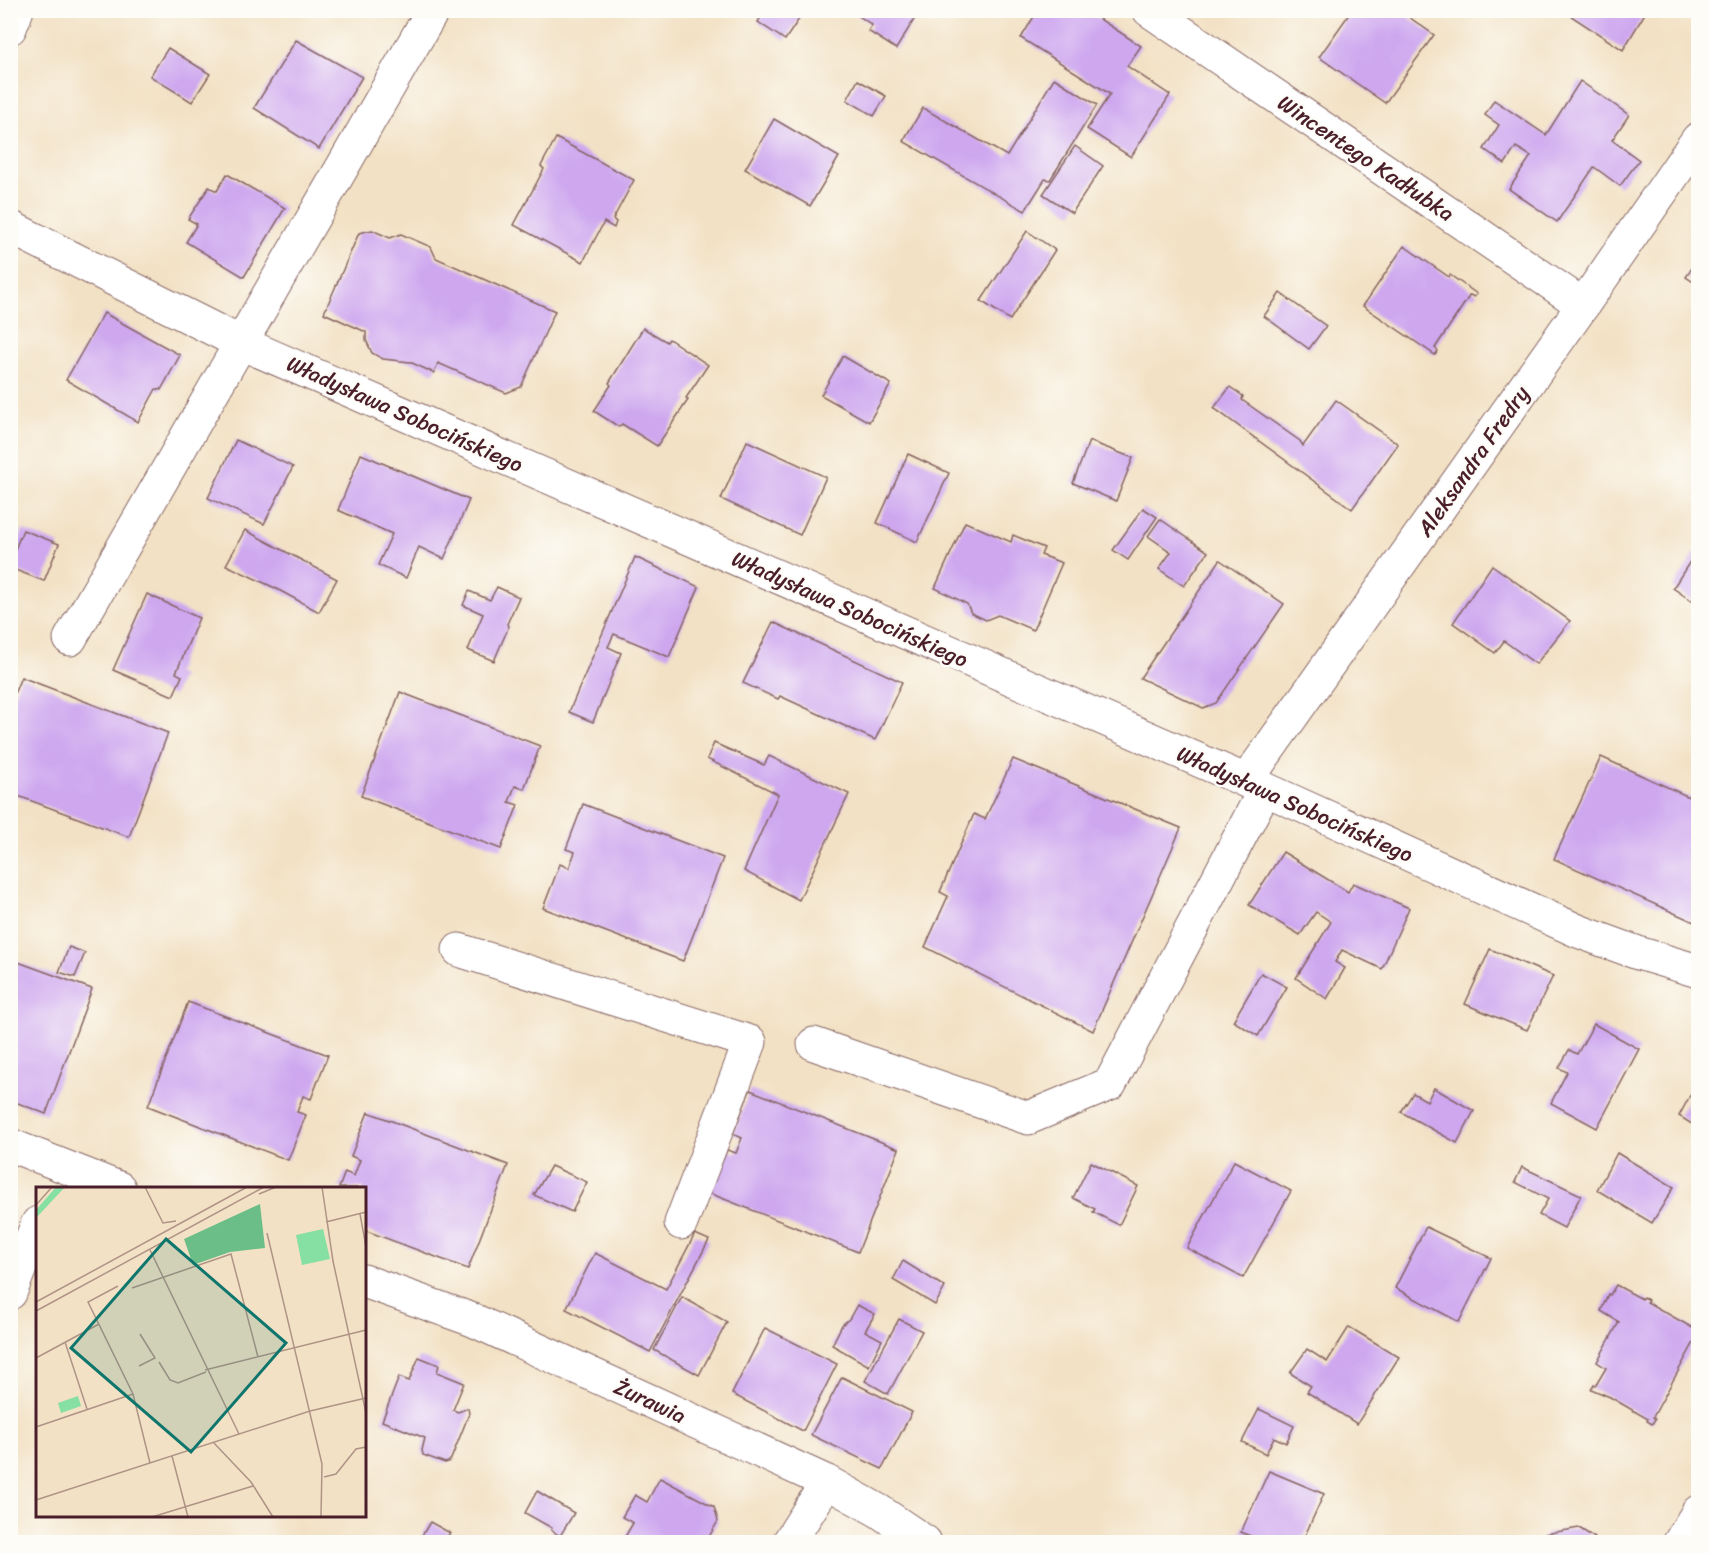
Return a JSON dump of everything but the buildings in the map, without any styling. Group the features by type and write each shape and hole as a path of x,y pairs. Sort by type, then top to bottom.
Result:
{"street":[{"path":"10,28 17,10"},
{"path":"70,639 433,10"},
{"name":"Wincentego Kadłubka","path":"1149,10 1583,305"},
{"name":"Aleksandra Fredry","path":"814,1044 1028,1118 1110,1084 1255,785 1698,139"},
{"name":"Władysława Sobocińskiego","path":"10,227 241,343 1255,785 1578,932 1698,971"},
{"path":"459,950 750,1042 681,1223"},
{"path":"10,1145 55,1177 113,1187"},
{"path":"10,1293 36,1228"},
{"name":"Żurawia","path":"366,1282 473,1320 827,1482 879,1511 925,1542"},
{"path":"789,1542 827,1482"},
{"path":"1680,1542 1698,1512"}]}
